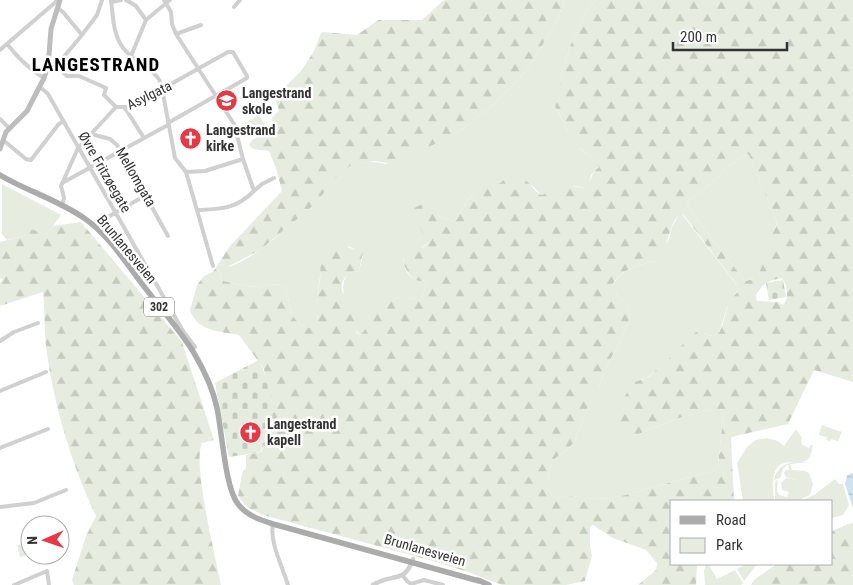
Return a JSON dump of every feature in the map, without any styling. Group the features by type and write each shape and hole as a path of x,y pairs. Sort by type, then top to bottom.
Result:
{"main road":[{"path":"0,149 9,128 27,111 48,68 51,29 59,0"},
{"name":"Brunlanesveien","path":"0,175 82,217 102,234 188,344 204,371 215,398 233,496 238,504 248,513 274,524 412,561 489,585"}],"street":[{"path":"0,50 59,0"},
{"path":"48,68 56,66 82,34 97,15 102,0"},
{"path":"121,0 111,1 118,39 123,49 156,76 162,89 175,158 186,172 213,266"},
{"path":"126,0 136,6 146,20"},
{"path":"131,56 146,20 165,2 170,0"},
{"path":"234,7 240,0"},
{"path":"165,2 171,12 176,34 234,124 254,191"},
{"path":"58,8 82,34"},
{"path":"176,34 201,25"},
{"path":"7,44 18,58 44,78"},
{"name":"Asylgata","path":"61,184 78,148 116,107 125,108 231,52 234,53 247,78 216,96"},
{"path":"56,66 68,76 79,76 106,88 104,95 116,107"},
{"name":"Øvre Fritzøegate","path":"40,87 48,94 185,334 195,347"},
{"path":"62,206 64,198 61,184 121,152 212,96 216,96"},
{"path":"125,108 144,138"},
{"path":"0,118 9,128"},
{"path":"3,140 26,159 31,160 63,121"},
{"name":"Mellomgata","path":"91,134 112,140 121,152 168,236"},
{"path":"186,172 205,171 243,159"},
{"path":"198,210 224,209 236,205 262,184 274,178"},
{"path":"101,221 146,195"},
{"path":"0,341 14,332 38,323"},
{"path":"0,391 46,372"},
{"path":"0,448 48,429"},
{"path":"0,507 34,503 66,490"},
{"path":"274,524 272,530 288,585"},
{"path":"373,585 382,580 397,580 404,577 408,573 412,561"},
{"path":"14,585 47,571 49,585"},
{"path":"404,577 411,584 424,580 443,585"}],"green space":[{"path":"444,0 564,0 558,19 529,67 493,105 460,131 401,161 391,164 376,161 350,166 334,179 316,203 260,250 220,271 221,280 253,287 278,284 286,288 290,308 295,319 299,323 312,328 318,320 316,304 322,258 329,251 342,245 360,250 363,252 359,271 348,273 343,280 342,291 351,303 356,316 357,333 360,335 366,328 373,311 384,295 388,294 394,299 408,297 418,300 423,295 426,285 424,282 416,280 411,276 403,263 405,254 428,243 412,213 414,208 420,205 433,207 440,217 453,221 457,219 467,201 474,194 500,183 511,174 524,179 541,195 561,185 585,188 589,183 599,167 591,156 574,142 555,107 560,94 560,80 570,46 588,9 596,0 853,0 853,382 814,370 788,424 731,438 734,500 670,500 670,565 697,565 696,585 638,585 656,570 657,563 646,550 613,538 593,525 590,527 592,556 585,581 566,585 502,585 433,561 263,515 247,507 238,496 242,473 246,468 246,455 261,452 272,427 264,369 239,335 210,329 198,323 190,310 197,285 204,276 213,272 230,246 282,191 269,151 253,149 249,145 251,141 274,127 272,118 279,110 275,97 301,71 314,51 321,33 357,35 378,20 422,20","holes":["747,154 777,222 769,240 760,271 752,279 745,281 690,210 687,202 715,180 727,167","683,214 737,285 738,290 728,307 719,333 713,336 696,332 662,367 649,377 635,382 617,407 616,425 620,432 626,436 633,436 679,418 712,409 720,409 723,412 723,417 718,466 712,471 614,498 597,499 571,496 555,498 548,490 551,465 575,440 591,399 599,386 609,361 619,345 630,317 627,304 617,295 613,284 626,271 655,261 666,244 675,220 679,215","782,278 787,295 783,305 778,302 757,301 756,295 766,283"]},
{"path":"564,0 596,0 588,9 570,46 560,80 560,94 555,107 577,146 594,159 599,166 591,175 589,185 585,188 574,186 541,195 534,187 511,174 500,183 474,194 467,201 457,219 453,221 440,217 435,209 426,205 415,207 428,243 403,259 409,275 415,280 424,282 426,285 423,295 418,300 406,297 394,299 390,297 374,311 360,335 356,330 345,301 343,286 348,273 359,271 363,256 351,247 341,246 329,251 323,257 316,304 318,321 316,326 312,328 299,323 295,319 290,308 286,288 278,284 253,287 221,280 220,271 244,260 268,244 294,221 333,178 343,170 367,162 386,164 460,131 493,105 529,67 558,19"},
{"path":"259,115 266,126 251,135 245,123"},
{"path":"747,154 777,222 761,270 756,277 745,281 690,210 687,202 715,180 727,167"},
{"path":"2,184 61,215 47,234 26,229 24,236 7,240 2,234"},
{"path":"682,214 739,288 727,308 719,333 713,336 705,334 691,338 664,366 647,378 641,379 633,436 679,418 712,409 720,409 723,412 723,417 718,466 712,471 614,498 597,499 571,496 555,498 548,490 551,465 575,440 591,399 599,386 609,361 619,345 630,317 627,304 617,295 613,285 626,271 655,261 669,239 672,227 679,215"},
{"path":"81,222 182,342 214,440 202,443 200,470 206,512 221,585 74,585 72,580 86,536 96,516 72,457 50,375 46,346 43,292 0,306 0,283 3,279 0,278 0,242 24,236 26,228 47,234 53,226"},
{"path":"783,280 786,297 769,300 766,283"},
{"path":"259,360 271,391 272,405 277,417 274,427 260,452 229,457 215,383"},
{"path":"822,425 842,432 838,441 826,440 827,437 819,435"},
{"path":"796,429 802,438 801,444 809,448 813,445 807,460 782,464 778,467 773,481 774,500 743,500 737,463 747,447 756,440 767,438 778,441 784,446"},
{"path":"809,462 790,464 792,470 809,473 813,484 810,495 799,500 775,500 775,481 778,480 777,491 779,495 787,497 789,492 782,490 781,483 786,478 796,480 786,477 784,473 786,470 789,470 788,464 783,469 780,478 774,480 776,474 783,466 787,464"},
{"path":"835,479 839,484 843,484 849,505 843,515 833,518 833,500 794,500 805,499 814,495"},
{"path":"853,523 853,585 751,585 755,579 776,565 833,565 833,531"},
{"path":"17,545 20,545 20,557"},
{"path":"706,565 709,565 717,579 735,570 743,583 741,585 705,585"},
{"path":"744,565 756,565 744,581 737,569"}],"water":[{"path":"853,473 853,508 845,484 847,475"}],"place":[{"name":"Langestrand skole","path":"226,101"},
{"name":"Langestrand kirke","path":"190,138"},
{"name":"Langestrand kapell","path":"251,432"}],"district":[{"name":"LANGESTRAND","path":"96,64"}]}
